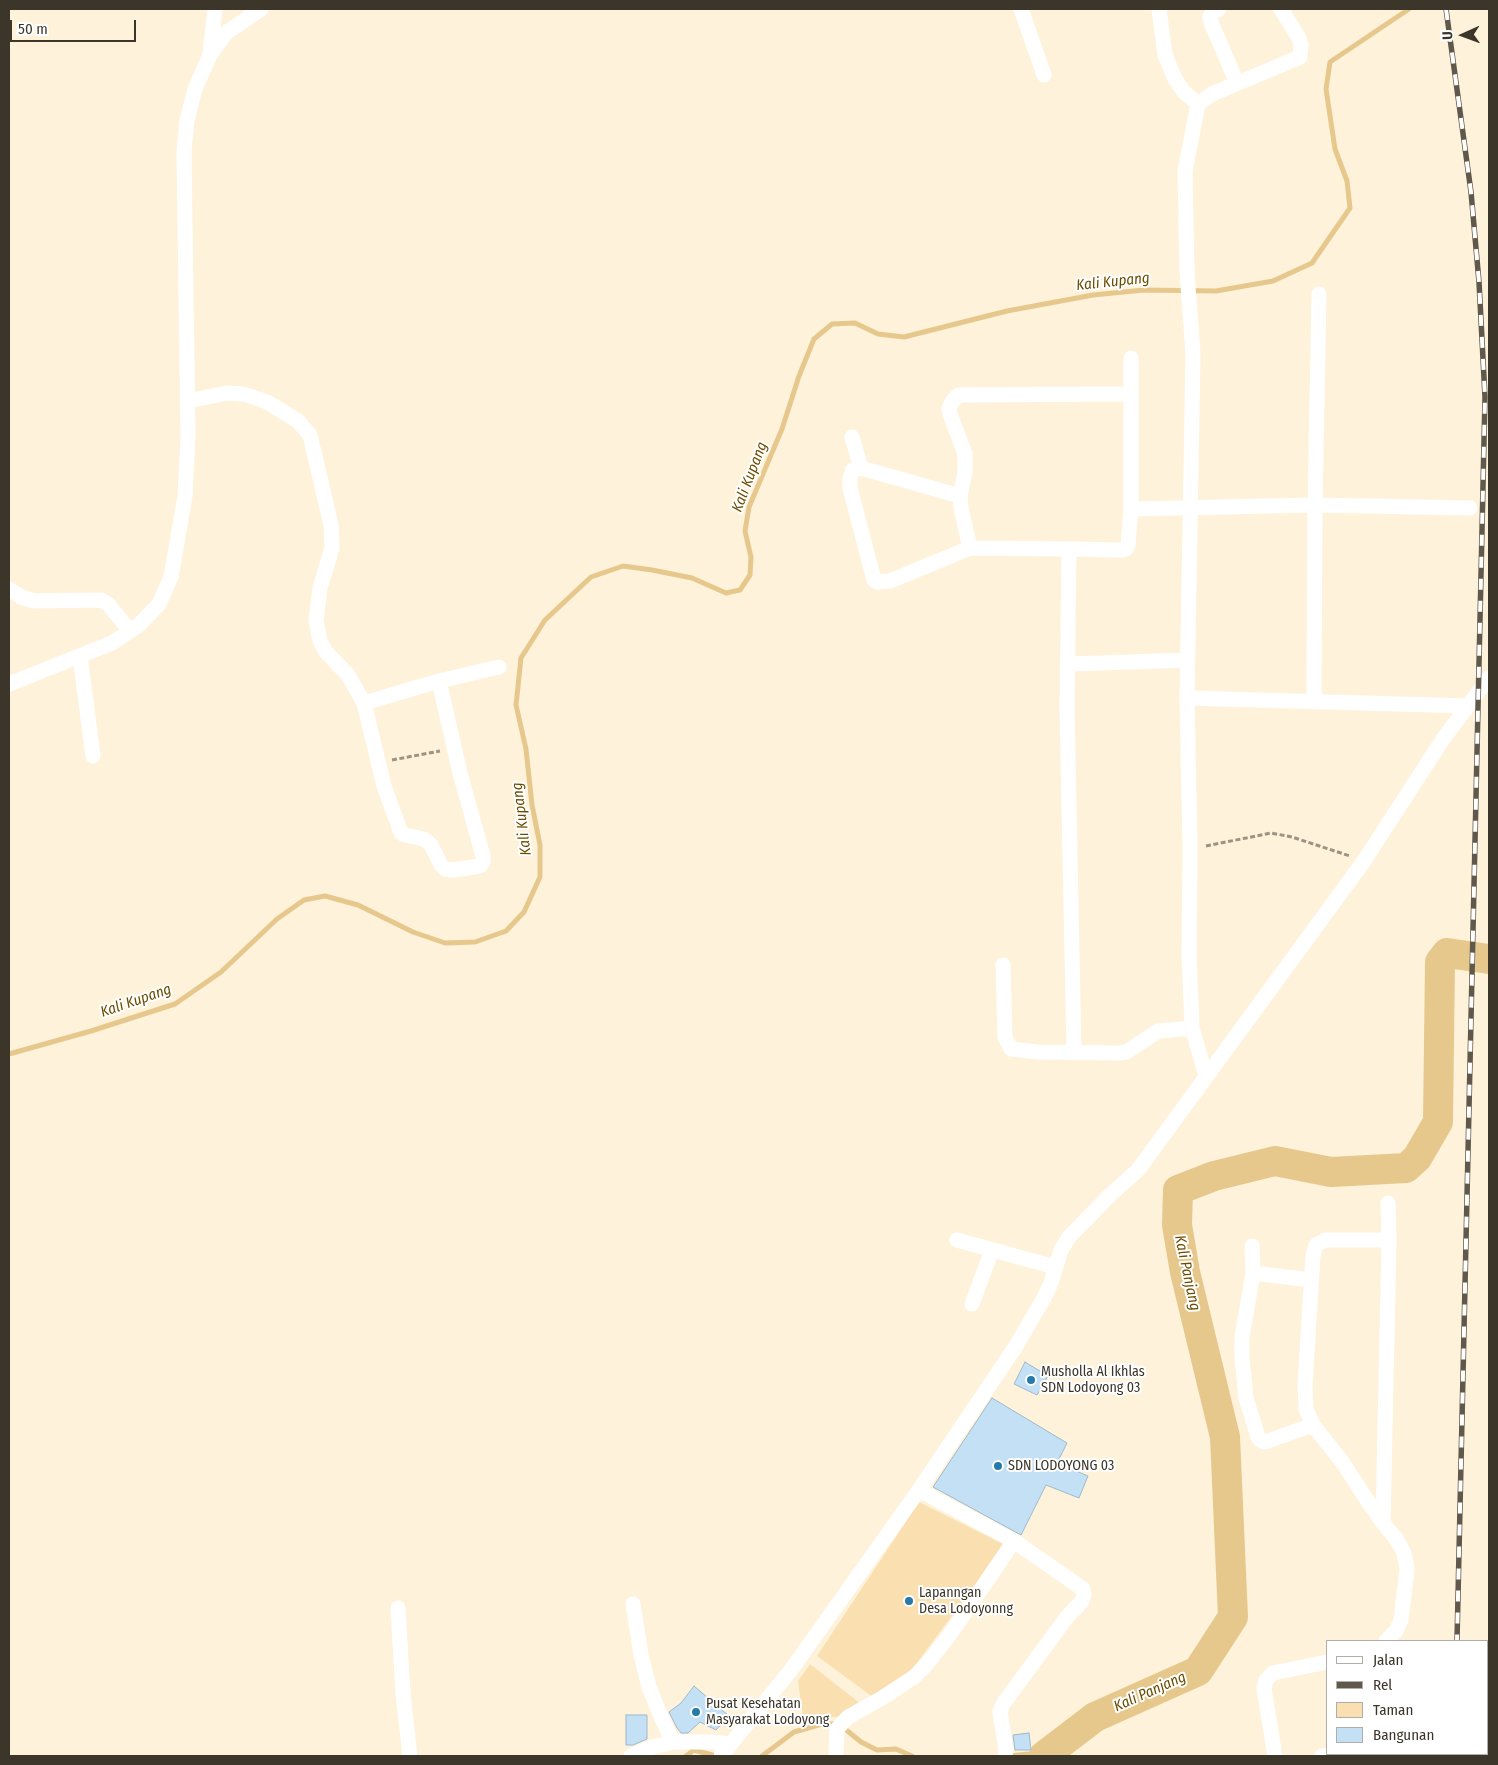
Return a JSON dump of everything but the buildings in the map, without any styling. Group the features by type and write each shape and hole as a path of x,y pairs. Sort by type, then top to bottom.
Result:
{"street":[{"path":"210,55 215,9"},
{"path":"9,684 112,643 139,625 159,604 171,577 185,496 188,436 184,151 187,120 195,89 210,55 226,33 261,9"},
{"path":"1021,9 1044,75"},
{"path":"1159,9 1165,55 1175,79 1184,92 1198,104"},
{"path":"1200,9 1215,15 1237,83"},
{"path":"1206,1076 1192,1028 1189,956 1190,847 1187,660 1192,354 1184,172 1198,104 1212,94 1300,57 1301,44 1299,38 1281,9"},
{"path":"1314,702 1319,294"},
{"path":"960,496 861,468 852,470 850,488 874,580 877,582 890,581 970,548 1126,549 1131,509 1131,358"},
{"path":"188,401 227,393 244,394 267,402 298,422 310,435 331,525 332,548 320,588 316,621 318,632 326,652 348,675 364,703 384,786 401,833 424,839 431,845 441,865 445,869 453,870 480,866 483,862 483,856 460,773 439,681"},
{"path":"970,548 960,496 965,472 965,454 949,408 958,395 1131,394"},
{"path":"852,437 861,468"},
{"path":"1131,509 1315,505 1470,508"},
{"path":"1069,549 1068,717 1074,1052"},
{"path":"9,589 21,597 34,601 101,600 108,604 130,631"},
{"path":"80,656 93,756"},
{"path":"1069,664 1187,660"},
{"path":"364,703 499,666"},
{"path":"631,1756 649,1748 674,1742 713,1742 725,1751 791,1670 918,1490 1016,1346 1044,1298 1061,1250 1069,1237 1110,1195 1138,1170 1364,861 1443,739 1489,678"},
{"path":"1187,698 1468,706"},
{"path":"1004,965 1005,1037 1011,1049 1037,1052 1121,1053 1128,1051 1158,1031 1192,1028"},
{"path":"1383,1523 1388,1202"},
{"path":"957,1240 1056,1267"},
{"path":"1387,1640 1396,1631 1401,1620 1407,1569 1404,1553 1343,1463 1313,1425 1306,1409 1305,1385 1313,1256 1316,1245 1325,1240 1388,1240"},
{"path":"1252,1246 1253,1273 1242,1337 1242,1358 1246,1398 1258,1437 1265,1442 1313,1425"},
{"path":"972,1304 992,1250"},
{"path":"1253,1273 1312,1280"},
{"path":"918,1490 1014,1540 1083,1589 1082,1601 1067,1617 1003,1704 1000,1712 1006,1749 1004,1756"},
{"path":"836,1756 837,1729 848,1717 914,1677 927,1664 1014,1540"},
{"path":"633,1604 641,1655 649,1687 674,1742"},
{"path":"398,1608 403,1694 410,1756"},
{"path":"1275,1756 1264,1689 1266,1680 1273,1673 1326,1662"}],"path":[{"path":"378,762 455,749"},
{"path":"1190,847 1211,845 1270,833 1292,837 1364,861"}],"green space":[{"name":"Lapanngan Desa Lodoyonng","path":"919,1502 1005,1545 910,1672 874,1698 817,1656"},
{"path":"810,1664 861,1704 838,1717 803,1717 798,1681"}],"waterway":[{"name":"Kali Kupang","path":"9,1054 91,1031 175,1004 221,972 277,919 304,900 325,896 358,905 413,932 445,943 475,942 506,931 524,912 540,877 540,845 532,805 526,749 516,705 521,658 545,620 591,577 623,566 692,578 726,593 740,590 750,575 751,557 745,531 749,507 782,429 799,376 814,339 832,324 855,323 878,334 904,337 1007,311 1093,295 1144,290 1216,291 1273,281 1312,263 1350,208 1347,181 1335,149 1326,89 1330,62 1409,9"},
{"name":"Kali Panjang","path":"1044,1756 1095,1717 1198,1671 1233,1617 1225,1437 1185,1272 1177,1225 1178,1190 1214,1176 1275,1161 1331,1172 1406,1168 1417,1158 1438,1122 1440,962 1447,953 1489,959"},
{"path":"762,1756 794,1732 822,1724 839,1724 861,1742 877,1750 896,1749 912,1756"},
{"path":"686,1756 694,1750 716,1756"},
{"path":"1010,1756 1028,1754 1035,1756"}],"railway":[{"path":"1446,9 1471,192 1479,282 1485,397 1457,1640"}],"place":[{"name":"Musholla Al Ikhlas SDN Lodoyong 03","path":"1031,1380"},
{"name":"SDN LODOYONG 03","path":"998,1466"},
{"name":"Lapanngan Desa Lodoyonng","path":"909,1601"},
{"name":"Pusat Kesehatan Masyarakat Lodoyong","path":"696,1712"}]}
